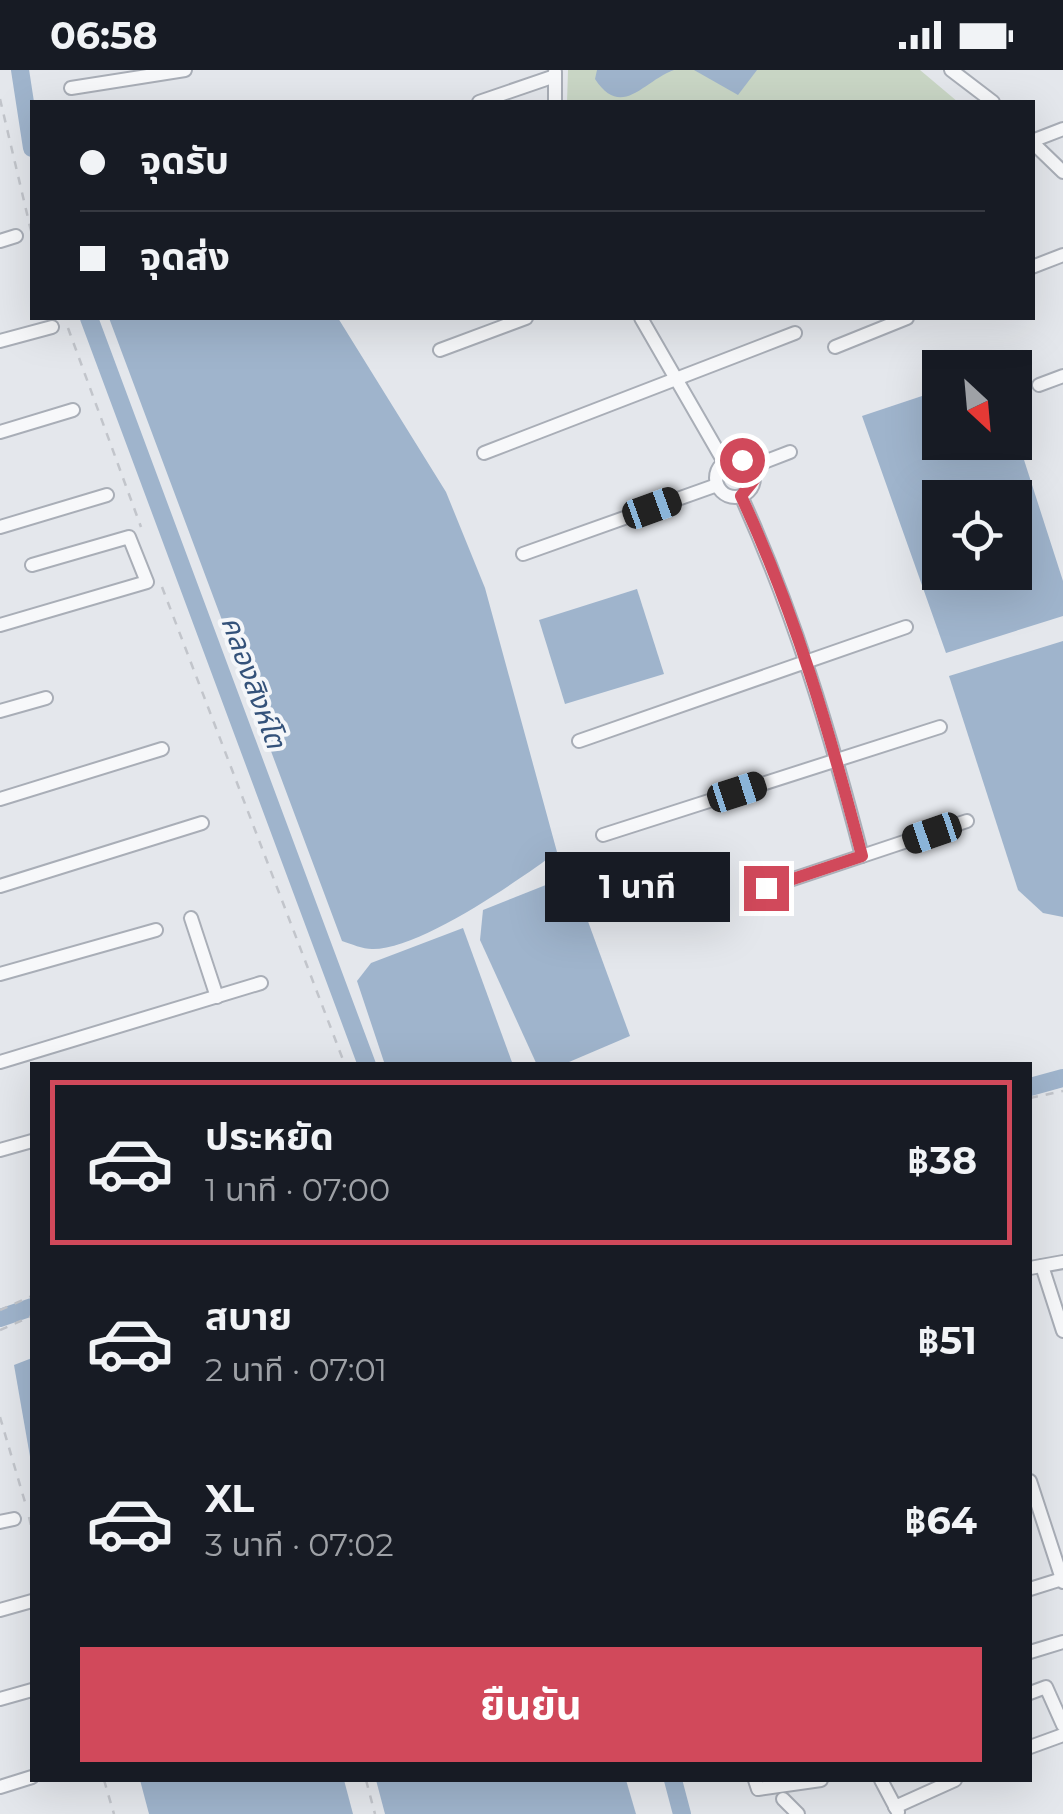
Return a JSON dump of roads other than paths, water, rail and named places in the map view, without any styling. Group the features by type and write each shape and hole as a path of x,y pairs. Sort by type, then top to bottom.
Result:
{"street":[{"path":"71,88 185,70"},
{"path":"953,71 990,100"},
{"path":"484,100 555,73 555,100"},
{"path":"1035,140 1063,129"},
{"path":"1035,144 1063,172"},
{"path":"0,241 16,236"},
{"path":"1035,266 1063,255"},
{"path":"440,350 521,320"},
{"path":"642,320 724,462"},
{"path":"835,347 902,320"},
{"path":"0,341 52,327"},
{"path":"484,452 795,333"},
{"path":"1039,385 1063,376"},
{"path":"0,432 73,410"},
{"path":"752,468 790,452"},
{"path":"742,460 752,468 753,486 741,496 725,495 717,485 716,472 724,462 742,460"},
{"path":"523,554 717,485"},
{"path":"0,528 107,495"},
{"path":"741,496 807,662 862,856"},
{"path":"0,625 146,582 129,536 32,565"},
{"path":"579,740 906,627"},
{"path":"0,711 46,698"},
{"path":"603,836 940,727"},
{"path":"0,799 162,749"},
{"path":"0,886 202,822"},
{"path":"766,888 967,822"},
{"path":"191,918 216,997"},
{"path":"0,974 156,930"},
{"path":"0,1062 261,983"},
{"path":"0,1150 30,1142"},
{"path":"1063,1262 1036,1267 1063,1332"},
{"path":"1032,1489 1062,1580 1032,1588"},
{"path":"1032,1535 1045,1531"},
{"path":"0,1610 30,1602"},
{"path":"1032,1651 1063,1642"},
{"path":"1032,1692 1046,1687 1063,1725"},
{"path":"0,1699 30,1691"},
{"path":"1032,1746 1063,1735"},
{"path":"0,1786 30,1778"},
{"path":"756,1782 758,1789 807,1782"},
{"path":"882,1782 897,1810 951,1782"},
{"path":"783,1800 798,1814"}],"water":[{"path":"597,70 674,70 624,97 605,91 595,79"},
{"path":"694,70 757,70 738,95"},
{"path":"110,320 339,320 446,492 485,588 557,852 468,911 415,938 372,949 342,941"},
{"path":"922,396 922,460 1024,460 1030,480 922,480 922,585 862,416"},
{"path":"1032,485 1063,581 1063,616 946,653 924,590 1032,590"},
{"path":"637,589 664,674 565,704 539,620"},
{"path":"1063,641 1063,917 1043,913 1018,890 949,676"},
{"path":"571,875 630,1036 569,1062 536,1062 480,940 483,910"},
{"path":"463,928 512,1062 384,1062 357,981 371,963"},
{"path":"30,1359 30,1457 14,1365"},
{"path":"141,1782 345,1782 353,1814 149,1814"},
{"path":"377,1782 627,1782 636,1814 385,1814"}],"waterway":[{"name":"คลองสิงห์โต","path":"20,70 30,135"},
{"name":"คลองสิงห์โต","path":"90,320 366,1062"},
{"path":"1032,1086 1063,1078"},
{"path":"0,1318 30,1308"},
{"path":"674,1782 682,1814"}]}
